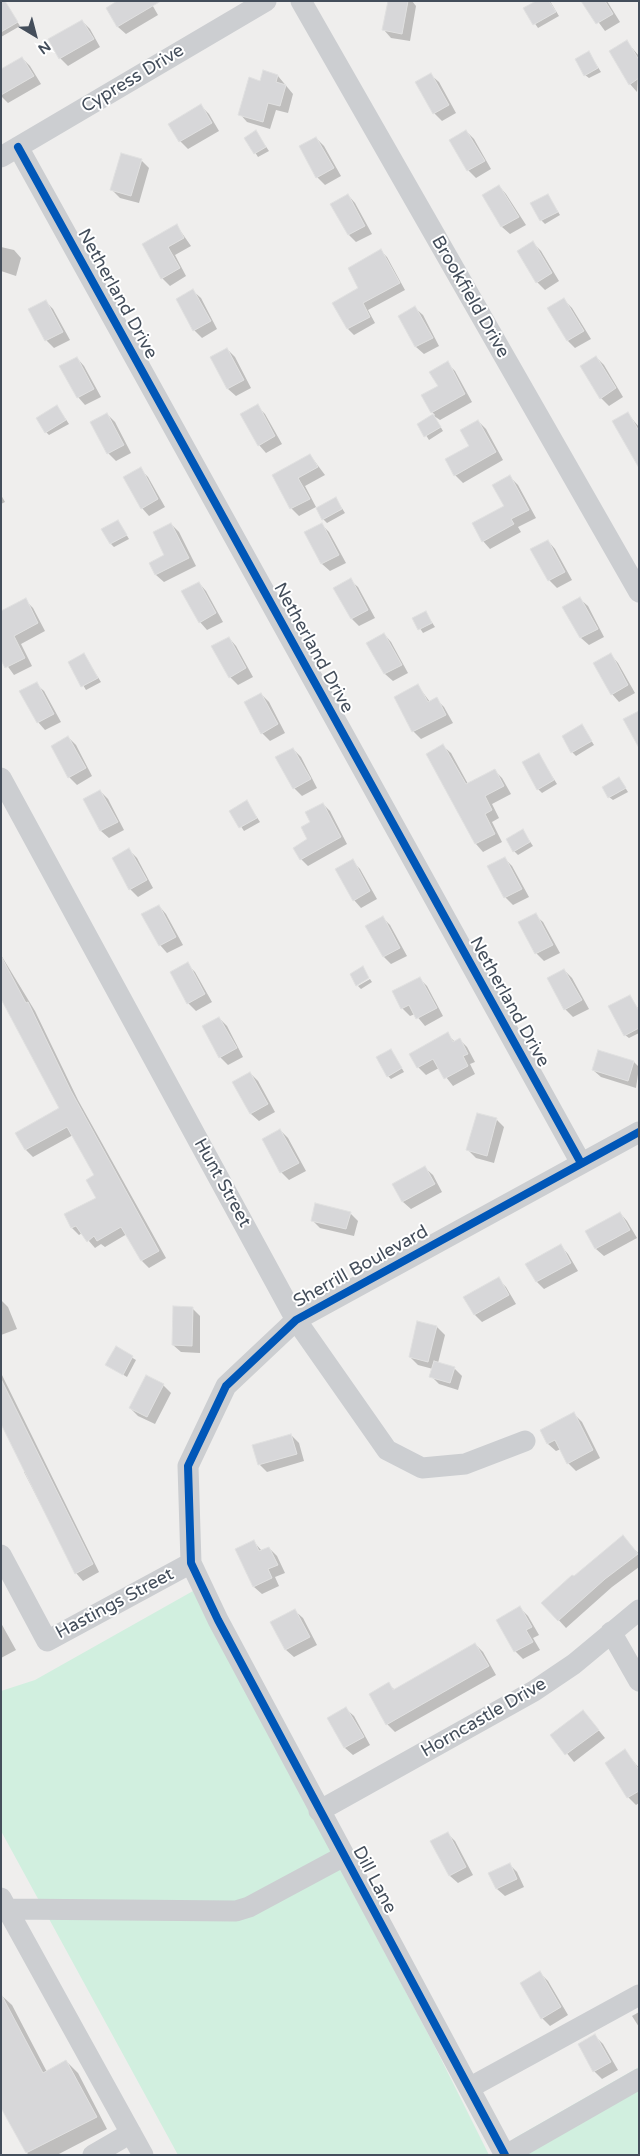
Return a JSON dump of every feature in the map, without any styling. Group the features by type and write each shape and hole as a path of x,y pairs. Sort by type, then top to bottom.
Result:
{"street":[{"name":"Cypress Drive","path":"10,152 266,1"},
{"name":"Brookfield Drive","path":"301,1 639,592"},
{"name":"Netherland Drive","path":"10,152 581,1163"},
{"name":"Hunt Street","path":"1,778 296,1320 387,1450 422,1468 464,1464 525,1441"},
{"name":"Sherrill Boulevard","path":"218,1620 191,1563 188,1466 226,1386 296,1320 639,1132"},
{"name":"Hastings Street","path":"1,1555 47,1641 191,1563"},
{"name":"Horncastle Drive","path":"320,1811 534,1691 574,1664 639,1610"},
{"name":"Dill Lane","path":"218,1620 506,2155"},
{"path":"611,1632 639,1681"},
{"path":"3,1909 236,1911 249,1907 344,1856"},
{"path":"3,1909 143,2155"},
{"path":"469,2088 639,1995"},
{"path":"506,2155 639,2079"},
{"path":"93,2155 131,2133"}],"green space":[{"path":"193,1591 434,2045 489,2155 178,2155 1,1831 1,1691 35,1680"},
{"path":"639,2067 639,2155 522,2155 513,2139"}],"building":[{"path":"1,1 5,1 18,22 1,32"},
{"path":"117,1 161,1 117,27 106,8"},
{"path":"388,1 408,1 402,34 382,30"},
{"path":"536,1 549,1 556,12 533,25 523,8"},
{"path":"581,1 605,1 613,14 596,24"},
{"path":"82,20 94,39 59,59 48,39"},
{"path":"627,40 639,60 639,78 629,85 609,51"},
{"path":"589,51 598,68 584,76 575,59"},
{"path":"22,57 34,76 1,95 1,69"},
{"path":"263,70 278,75 276,82 286,85 280,106 268,103 263,122 238,115 249,77 260,81"},
{"path":"431,73 449,105 433,114 415,82"},
{"path":"201,104 212,123 179,142 168,124"},
{"path":"256,130 266,147 254,154 244,138"},
{"path":"466,130 485,161 467,171 449,140"},
{"path":"316,137 334,168 316,178 299,146"},
{"path":"121,153 142,159 131,196 110,190"},
{"path":"499,185 519,217 501,227 482,195"},
{"path":"348,194 365,226 348,235 330,204"},
{"path":"548,194 558,212 540,221 530,203"},
{"path":"177,224 184,238 168,247 180,268 161,279 142,244"},
{"path":"533,241 552,273 536,283 517,251"},
{"path":"381,249 400,283 363,303 370,317 347,329 332,303 358,288 348,268"},
{"path":"193,289 211,321 193,331 176,299"},
{"path":"564,298 584,331 567,341 547,308"},
{"path":"46,300 63,332 45,341 28,309"},
{"path":"415,306 433,338 415,347 398,316"},
{"path":"227,348 244,380 227,389 210,357"},
{"path":"596,356 616,388 600,399 580,366"},
{"path":"77,357 94,389 77,398 59,366"},
{"path":"448,361 465,394 431,413 421,395 438,386 429,372"},
{"path":"258,404 275,436 258,446 240,414"},
{"path":"57,405 66,420 45,433 36,418"},
{"path":"628,412 639,431 639,468 612,421"},
{"path":"107,413 124,445 107,454 90,422"},
{"path":"433,414 441,427 424,437 417,424"},
{"path":"478,420 496,452 454,476 445,459 469,446 460,430"},
{"path":"310,454 318,467 298,478 310,499 290,509 272,475"},
{"path":"141,467 158,499 141,509 123,477"},
{"path":"510,475 529,510 511,519 514,524 482,542 472,523 504,506 492,485"},
{"path":"336,497 342,509 322,520 316,508"},
{"path":"118,520 127,535 110,544 101,529"},
{"path":"171,523 189,558 155,575 149,563 164,555 153,532"},
{"path":"322,523 339,555 321,564 304,532"},
{"path":"548,540 565,572 548,581 530,549"},
{"path":"351,578 368,610 351,619 333,588"},
{"path":"199,582 216,613 199,623 181,591"},
{"path":"580,597 598,629 580,638 562,607"},
{"path":"26,598 38,623 14,636 25,658 5,668 1,660 1,611"},
{"path":"426,611 432,623 418,630 412,618"},
{"path":"384,633 402,665 384,674 366,643"},
{"path":"229,637 246,668 229,678 211,646"},
{"path":"84,653 98,678 81,687 68,662"},
{"path":"611,653 628,685 611,695 593,663"},
{"path":"37,682 54,714 37,723 19,691"},
{"path":"418,684 428,702 437,697 446,715 412,732 394,697"},
{"path":"261,693 278,724 261,734 244,702"},
{"path":"639,711 639,748 623,719"},
{"path":"582,724 592,741 571,753 562,736"},
{"path":"68,736 86,768 68,778 51,746"},
{"path":"443,744 466,784 495,769 504,786 485,796 492,810 485,814 495,834 475,844 426,754"},
{"path":"293,748 311,779 293,789 275,757"},
{"path":"539,753 554,780 537,790 522,762"},
{"path":"619,777 626,788 608,798 602,787"},
{"path":"100,790 118,822 100,831 83,799"},
{"path":"247,800 257,818 239,828 229,811"},
{"path":"323,803 341,837 300,860 293,848 307,839 301,827 310,822 305,812"},
{"path":"523,829 530,842 513,852 506,839"},
{"path":"129,848 147,880 129,890 112,858"},
{"path":"505,857 522,889 504,898 487,866"},
{"path":"353,859 370,891 353,901 335,869"},
{"path":"159,905 176,937 159,946 141,914"},
{"path":"536,913 553,945 535,954 518,922"},
{"path":"383,916 400,948 383,957 365,926"},
{"path":"1,956 26,1003 28,1002 71,1091 159,1251 141,1261 121,1227 97,1241 94,1236 87,1242 76,1226 71,1228 64,1214 96,1198 86,1180 94,1175 67,1127 25,1150 15,1133 59,1108 1,999"},
{"path":"188,962 205,994 187,1004 170,972"},
{"path":"363,966 369,978 356,986 350,974"},
{"path":"564,969 582,1000 564,1010 547,978"},
{"path":"420,977 437,1008 416,1019 409,1005 401,1009 392,991"},
{"path":"630,995 639,1011 639,1028 624,1036 608,1006"},
{"path":"219,1017 237,1048 219,1058 202,1026"},
{"path":"448,1032 453,1042 460,1038 468,1054 463,1056 468,1066 444,1079 433,1059 417,1068 409,1054"},
{"path":"391,1049 402,1068 387,1077 376,1057"},
{"path":"598,1050 634,1061 628,1081 592,1070"},
{"path":"250,1072 268,1104 250,1114 232,1082"},
{"path":"477,1113 497,1118 487,1156 466,1150"},
{"path":"280,1129 299,1163 280,1173 262,1139"},
{"path":"425,1166 435,1184 402,1202 392,1184"},
{"path":"315,1203 351,1212 346,1229 311,1221"},
{"path":"620,1212 630,1230 595,1249 585,1231"},
{"path":"561,1244 571,1263 536,1282 525,1264"},
{"path":"499,1277 509,1295 474,1315 463,1297"},
{"path":"173,1306 193,1307 192,1346 172,1345"},
{"path":"417,1321 437,1326 428,1362 409,1357"},
{"path":"116,1346 133,1356 123,1375 105,1365"},
{"path":"434,1361 455,1367 450,1383 429,1377"},
{"path":"146,1375 164,1384 147,1417 129,1408"},
{"path":"1,1379 93,1564 75,1574 1,1424"},
{"path":"574,1412 593,1450 567,1464 555,1440 547,1444 540,1430"},
{"path":"291,1434 297,1454 258,1465 252,1445"},
{"path":"623,1535 638,1554 605,1579 558,1621 541,1603 572,1575 574,1576"},
{"path":"254,1540 259,1551 269,1547 278,1565 268,1569 272,1578 253,1587 235,1549"},
{"path":"520,1606 532,1627 526,1630 533,1642 514,1652 496,1620"},
{"path":"295,1609 310,1637 285,1650 270,1622"},
{"path":"475,1643 489,1666 386,1725 369,1694 389,1682 393,1690"},
{"path":"346,1707 364,1737 344,1748 327,1718"},
{"path":"583,1710 599,1730 565,1755 550,1735"},
{"path":"625,1749 639,1770 639,1791 627,1798 605,1763"},
{"path":"448,1832 466,1867 449,1876 430,1841"},
{"path":"510,1863 517,1879 496,1889 488,1873"},
{"path":"540,1971 561,2007 541,2019 520,1983"},
{"path":"1,1994 43,2073 66,2060 97,2117 26,2153 1,2108"},
{"path":"595,2034 611,2062 593,2072 578,2044"}],"cycle path":[{"path":"18,147 581,1163"},
{"path":"505,2155 218,1620 191,1563 188,1466 226,1386 296,1320 639,1132"}]}
